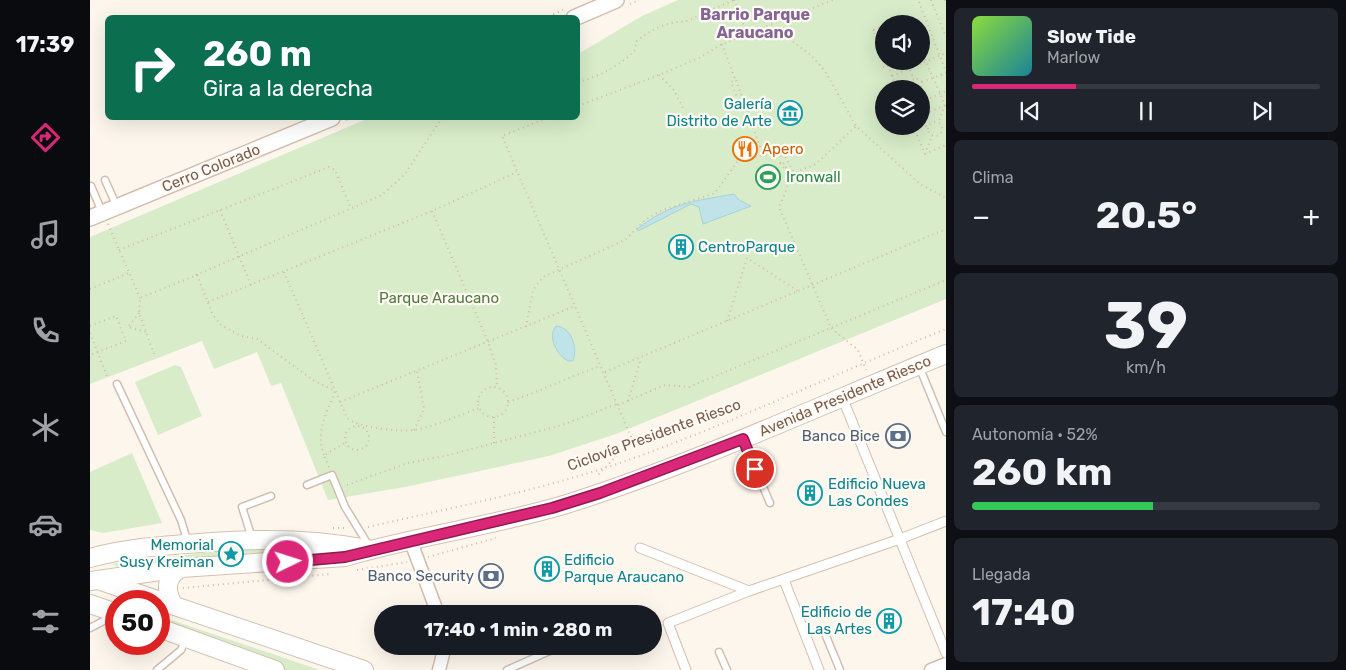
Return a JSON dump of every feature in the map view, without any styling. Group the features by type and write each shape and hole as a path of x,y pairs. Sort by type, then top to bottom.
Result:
{"main road":[{"name":"Avenida Presidente Riesco","path":"93,579 181,568 345,557 371,549 507,520 600,493 743,439 946,354"},
{"name":"Avenida Presidente Riesco","path":"90,558 124,551 188,543 253,540 302,540 371,549"},
{"path":"174,606 169,598 168,583 175,571 181,568"},
{"path":"93,579 174,606 334,665 364,670"},
{"path":"92,607 105,611"},
{"path":"170,632 247,665 275,670"}],"street":[{"path":"580,15 616,0"},
{"name":"Cerro Colorado","path":"96,215 327,120"},
{"path":"842,397 946,653"},
{"path":"686,670 668,623 749,591 900,539 946,521"},
{"path":"411,542 435,605"},
{"path":"640,548 749,591"},
{"path":"784,580 820,670"},
{"path":"439,670 443,655"},
{"path":"931,670 946,664"}],"lane":[{"path":"105,180 116,206"},
{"path":"91,186 96,215"},
{"path":"918,365 946,432"},
{"path":"117,384 181,520 188,543"},
{"path":"743,439 770,503"},
{"path":"308,485 332,475 345,507 371,549"},
{"path":"253,540 242,507 270,496"},
{"path":"90,628 105,620"},
{"path":"826,636 840,670"},
{"path":"157,670 181,650 186,638"},
{"path":"720,652 727,670"},
{"path":"508,670 541,655"}],"path":[{"path":"580,81 596,76 620,62 635,50 636,42 641,37 676,20 684,22 734,0 747,34"},
{"path":"580,105 659,75 701,57 722,44 833,0"},
{"path":"930,0 946,37"},
{"path":"919,2 946,72 928,80"},
{"path":"759,29 789,40 818,62 836,88 856,126 920,184 946,198"},
{"path":"873,30 875,35"},
{"path":"722,44 763,155"},
{"path":"930,60 946,53"},
{"path":"930,68 946,106"},
{"path":"889,70 894,80"},
{"path":"892,76 906,70"},
{"path":"911,70 914,79 918,78 920,80"},
{"path":"659,75 674,90 683,108"},
{"path":"736,80 731,82 738,100"},
{"path":"930,98 946,91"},
{"path":"930,112 946,106"},
{"path":"938,123 946,106"},
{"path":"140,298 382,195 405,174 441,120"},
{"path":"542,120 502,136 631,439 595,478 600,493"},
{"path":"930,126 932,123 938,123"},
{"path":"938,123 942,128 942,132"},
{"path":"856,126 816,164 790,174 782,161 780,163 786,169 788,183 779,207 831,328 858,350 872,384"},
{"path":"942,132 946,134"},
{"path":"932,136 939,135 942,132"},
{"path":"917,135 925,154"},
{"path":"925,154 932,136"},
{"path":"925,154 946,145"},
{"path":"526,326 533,290 537,282 559,268 625,240 644,220 660,211 715,193 735,163 763,155 786,158 794,173"},
{"path":"119,250 331,167 335,170 351,209"},
{"path":"208,302 432,211 517,172"},
{"path":"220,210 250,285"},
{"path":"432,211 488,342 496,365 497,387"},
{"path":"96,215 119,250 140,298 139,313 154,354"},
{"path":"604,372 946,229"},
{"path":"726,321 747,258 798,291"},
{"path":"284,271 346,418 361,426 368,434 366,446 356,450 345,443"},
{"path":"90,289 129,273"},
{"path":"190,277 197,274 212,315 221,325 240,336 257,338 313,380 335,391"},
{"path":"337,488 408,463 494,444 562,425 665,386 689,387 946,280"},
{"path":"340,402 575,306"},
{"path":"122,330 128,327 139,313"},
{"path":"90,326 116,316 126,341 90,355"},
{"path":"128,327 146,332"},
{"name":"Ciclovía Presidente Riesco","path":"358,529 465,505 606,467 726,422 863,362 946,329"},
{"path":"90,333 106,376"},
{"path":"628,401 642,357"},
{"path":"508,402 537,393 568,377 601,366"},
{"path":"414,430 424,409 417,371"},
{"path":"497,387 505,393 508,402 505,411 494,417 485,415 479,408 480,394 487,388 497,387"},
{"path":"332,475 319,443 335,391"},
{"path":"345,443 346,431 353,426 414,430 479,408"},
{"path":"494,417 494,444"},
{"path":"324,455 345,443"}],"green space":[{"name":"Parque Araucano","path":"678,0 946,0 946,299 616,434 549,456 405,487 328,500 281,383 271,386 257,352 214,369 202,341 90,384 90,237 364,120 580,120 580,53 642,16"},
{"path":"175,365 181,367 202,416 158,435 135,382"},
{"path":"132,453 162,523 103,533 90,530 90,472"},
{"path":"237,549 303,552 127,570 111,564"},
{"path":"170,620 320,670 284,670 170,631"}],"water":[{"path":"734,194 739,200 751,206 703,224 699,207 691,204 638,231 637,229 649,220 683,204"},
{"path":"556,326 562,327 570,334 575,351 573,361 568,361 557,350 553,340 553,330"}],"place":[{"name":"Galería Distrito de Arte","path":"790,113"},
{"name":"Apero","path":"745,149"},
{"name":"Ironwall","path":"768,177"},
{"name":"CentroParque","path":"681,247"},
{"name":"Banco Bice","path":"898,436"},
{"name":"Edificio Nueva Las Condes","path":"810,493"},
{"name":"Memorial Susy Kreiman","path":"231,554"},
{"name":"Edificio Parque Araucano","path":"547,569"},
{"name":"Banco Security","path":"491,576"},
{"name":"Edificio de Las Artes","path":"889,621"}],"district":[{"name":"Barrio Parque Araucano","path":"755,23"}],"route":[{"path":"288,562 345,557 371,549 411,542 552,508 600,493 743,439 755,469"}]}
